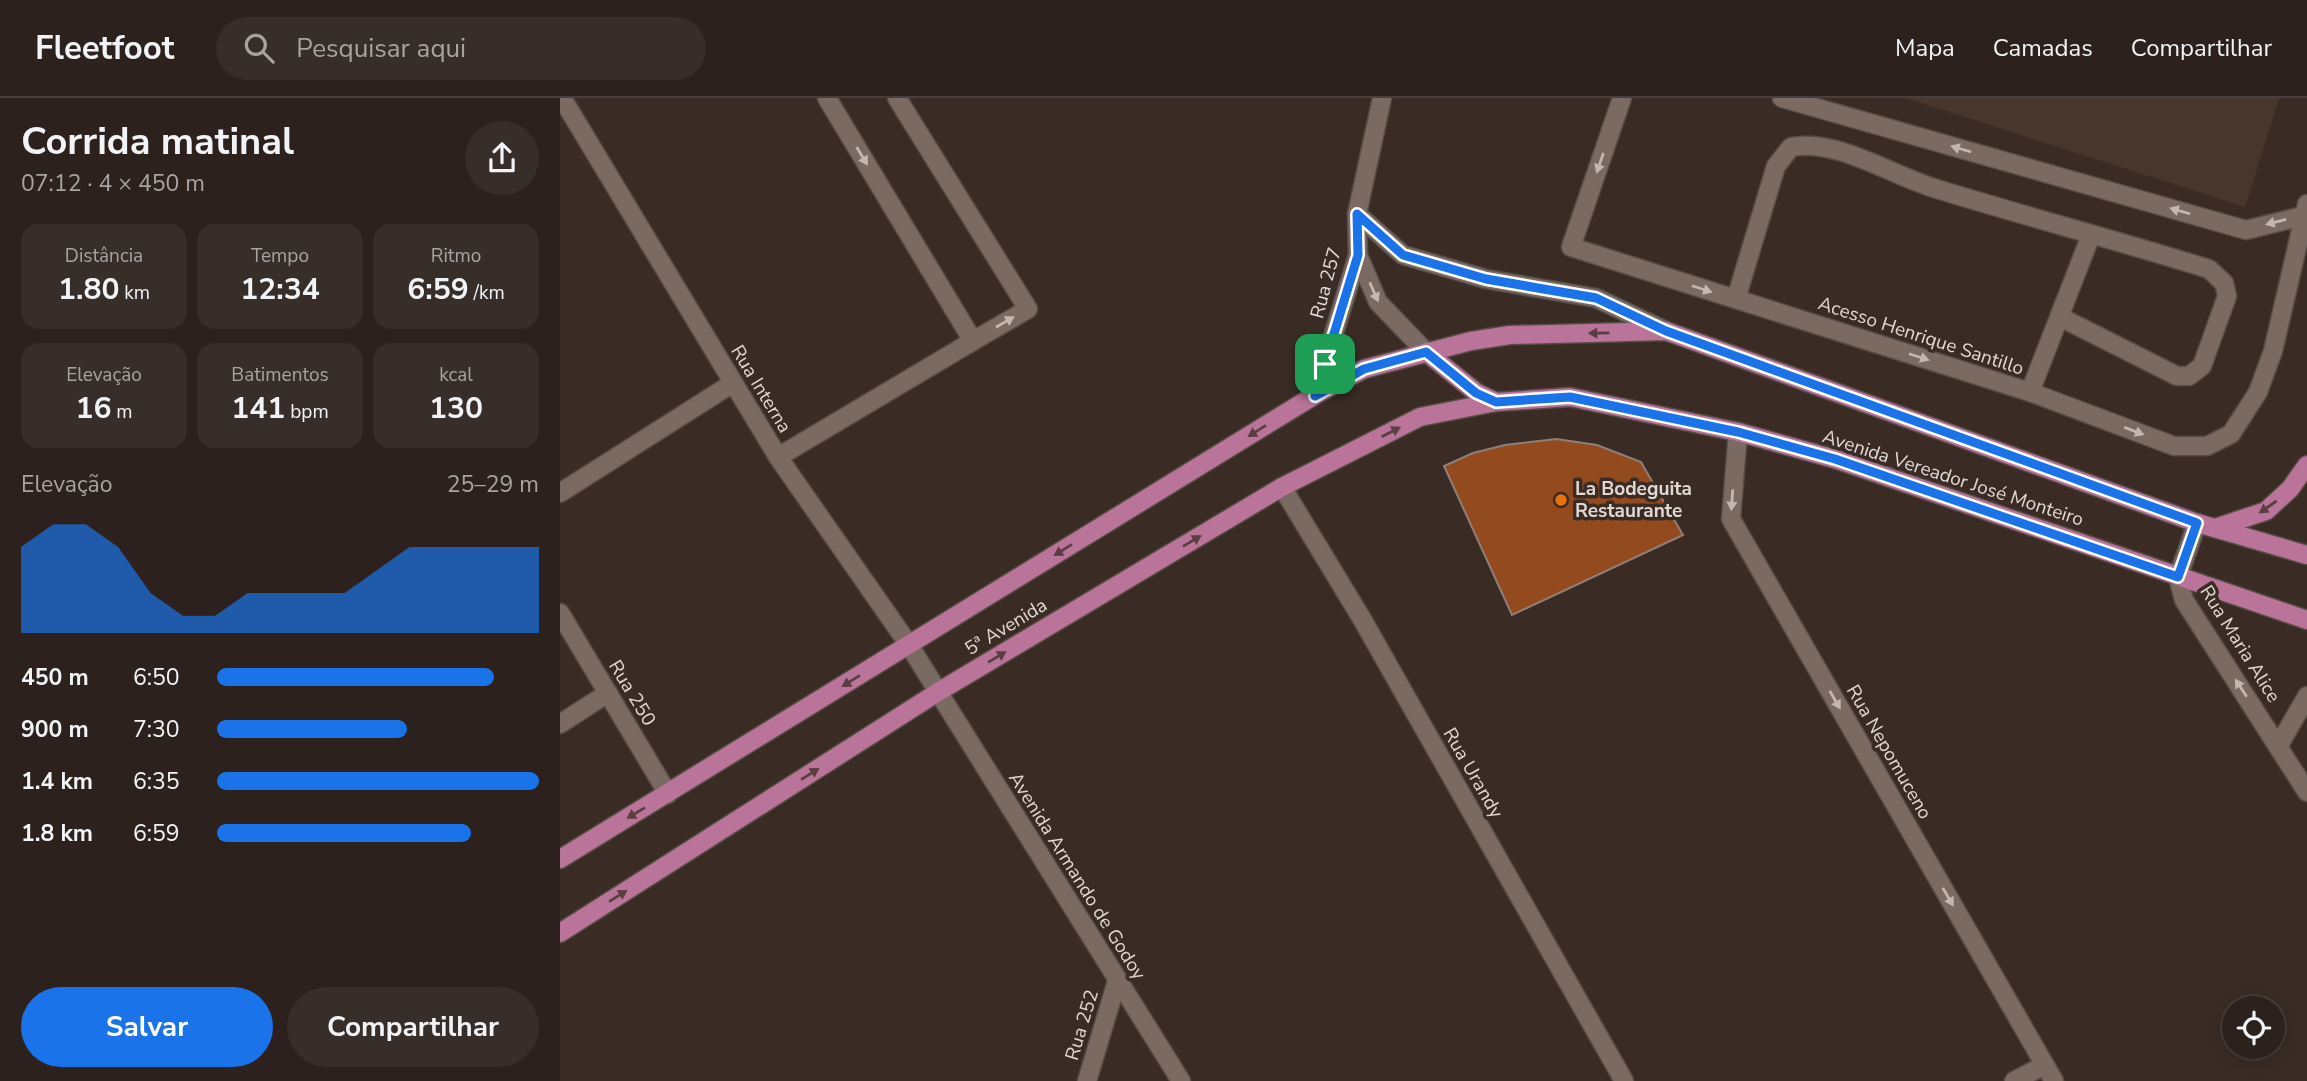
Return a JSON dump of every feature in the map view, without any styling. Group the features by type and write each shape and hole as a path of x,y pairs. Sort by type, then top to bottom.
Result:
{"main road":[{"name":"Avenida Vereador José Monteiro","path":"1426,352 1510,335 1666,331 2197,523 2307,555"},
{"name":"5ª Avenida","path":"560,859 1315,396 1364,369 1426,352"},
{"path":"1426,352 1476,393 1496,402"},
{"name":"Avenida Vereador José Monteiro","path":"1496,402 1570,397 1738,432 1848,463 2307,620"},
{"name":"5ª Avenida","path":"560,933 938,692 1282,487 1420,417 1496,402"},
{"path":"2215,528 2266,511 2290,489 2307,466"}],"street":[{"name":"Rua Interna","path":"562,98 778,457 909,645 938,692"},
{"path":"827,98 973,341"},
{"path":"778,457 1028,309 897,98"},
{"name":"Rua 257","path":"1315,396 1358,255 1357,214 1382,98"},
{"name":"Acesso Henrique Santillo","path":"1622,98 1571,247 2029,392 2174,446 2207,446 2231,434 2258,392 2273,351 2301,264 2306,211 2246,230 1782,98"},
{"path":"1735,299 1776,166 1791,147 1810,144 1857,158 1935,189 2012,209 2209,269 2224,283 2227,296 2202,366 2189,376 2177,376 2060,317"},
{"name":"Avenida Vereador José Monteiro","path":"1357,214 1403,255 1486,279 1596,298 1666,331"},
{"path":"2029,392 2091,235"},
{"path":"1358,255 1378,302 1426,352"},
{"path":"560,492 733,383"},
{"name":"Rua Nepomuceno","path":"1738,432 1731,519 2054,1081"},
{"name":"Rua Urandy","path":"1282,487 1362,619 1621,1080"},
{"name":"Rua Maria Alice","path":"2197,523 2178,577 2184,600 2307,792"},
{"name":"Rua 250","path":"560,613 668,794"},
{"name":"Avenida Armando de Godoy","path":"938,692 1181,1081"},
{"path":"560,724 608,693"},
{"name":"Rua Maria Alice","path":"2279,745 2307,696"},
{"name":"Rua 252","path":"1087,1081 1117,981"},
{"path":"2014,1081 2045,1065"}],"shaded area":[{"path":"1905,98 2279,98 2245,207"}],"building":[{"name":"La Bodeguita Restaurante","path":"1556,439 1597,445 1641,462 1683,535 1512,615 1444,466 1473,453 1505,445"}],"place":[{"name":"La Bodeguita Restaurante","path":"1561,500"}],"route":[{"path":"1357,214 1403,255 1486,279 1596,298 1666,331 2197,523 2178,577 1835,459 1738,432 1570,397 1496,402 1476,393 1426,352 1364,369 1315,396 1325,364 1358,255 1357,214"}]}
